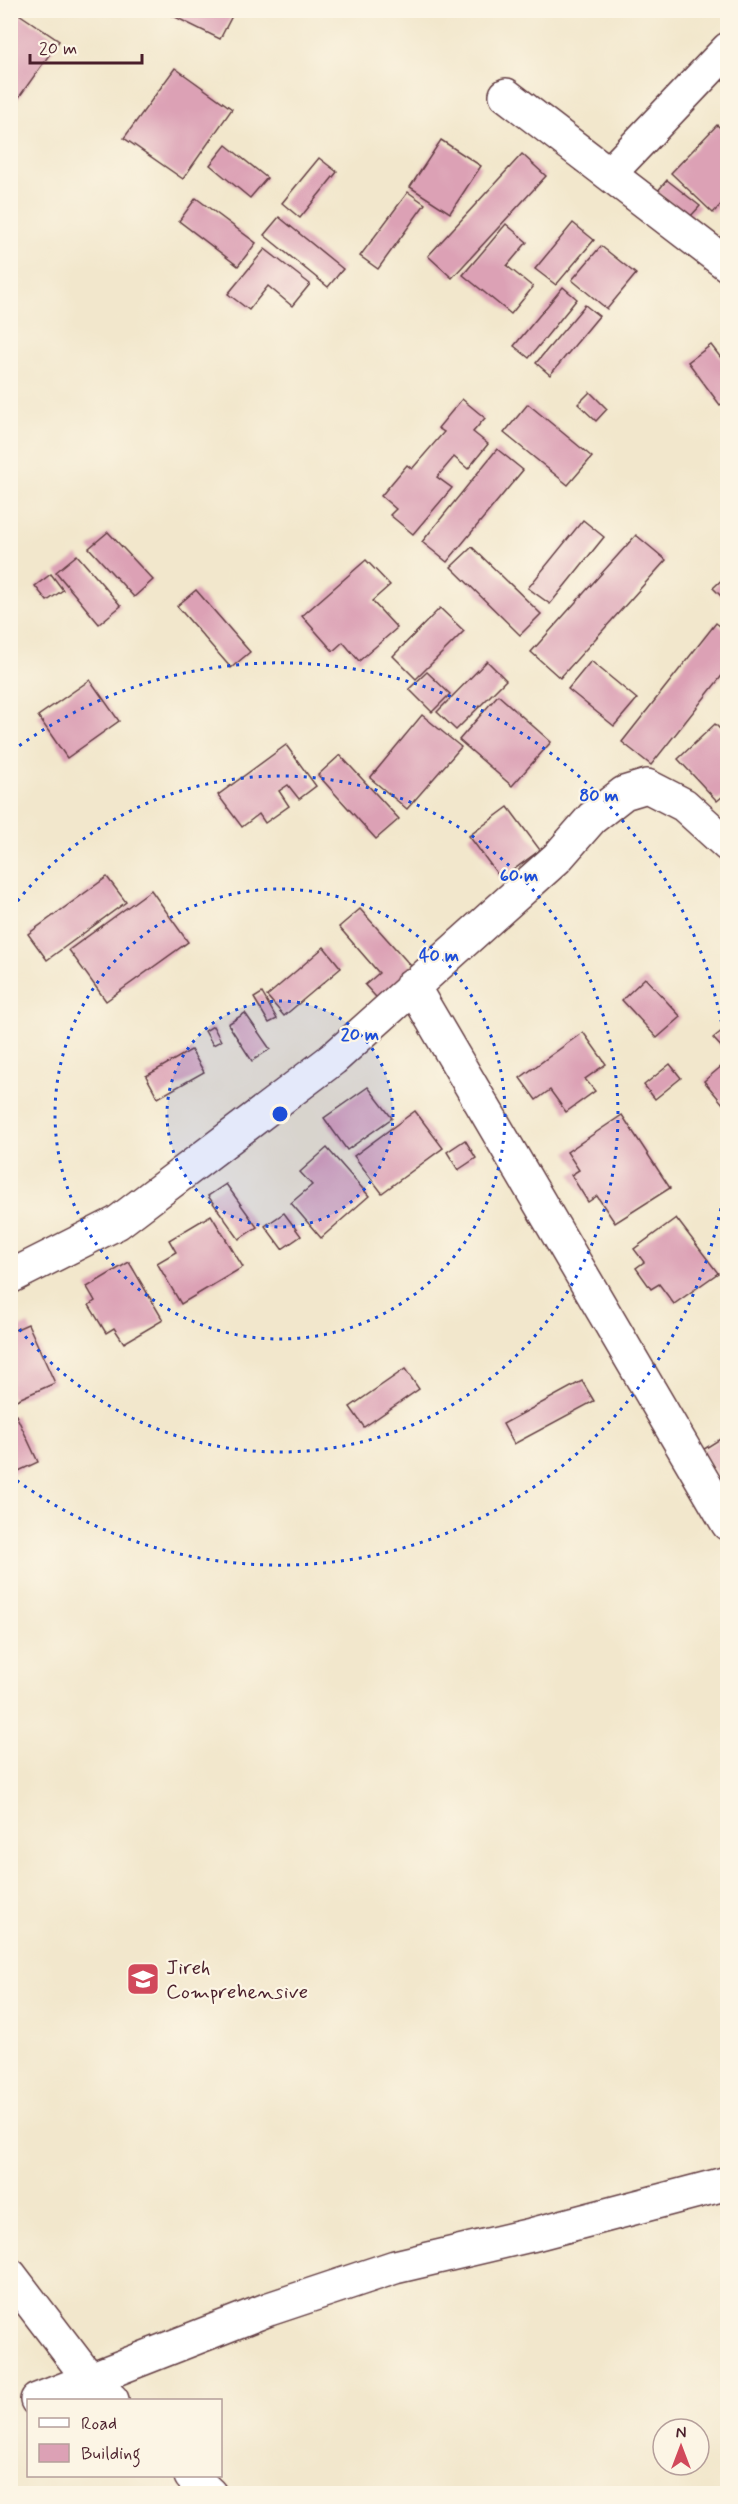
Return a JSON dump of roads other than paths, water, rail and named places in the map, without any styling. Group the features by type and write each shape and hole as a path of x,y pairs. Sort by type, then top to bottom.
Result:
{"street":[{"path":"610,173 728,49"},
{"path":"506,95 728,265"},
{"path":"10,1277 117,1222 333,1059 412,985 556,858 592,818 624,793 647,786 684,805 728,845"},
{"path":"412,985 728,1524"},
{"path":"43,2399 101,2390 269,2309 395,2267 531,2235 728,2183"},
{"path":"10,2275 101,2390"},
{"path":"10,2411 27,2404"},
{"path":"193,2477 210,2493"}],"place":[{"name":"Jireh Comprehensive","path":"143,1979"}]}
